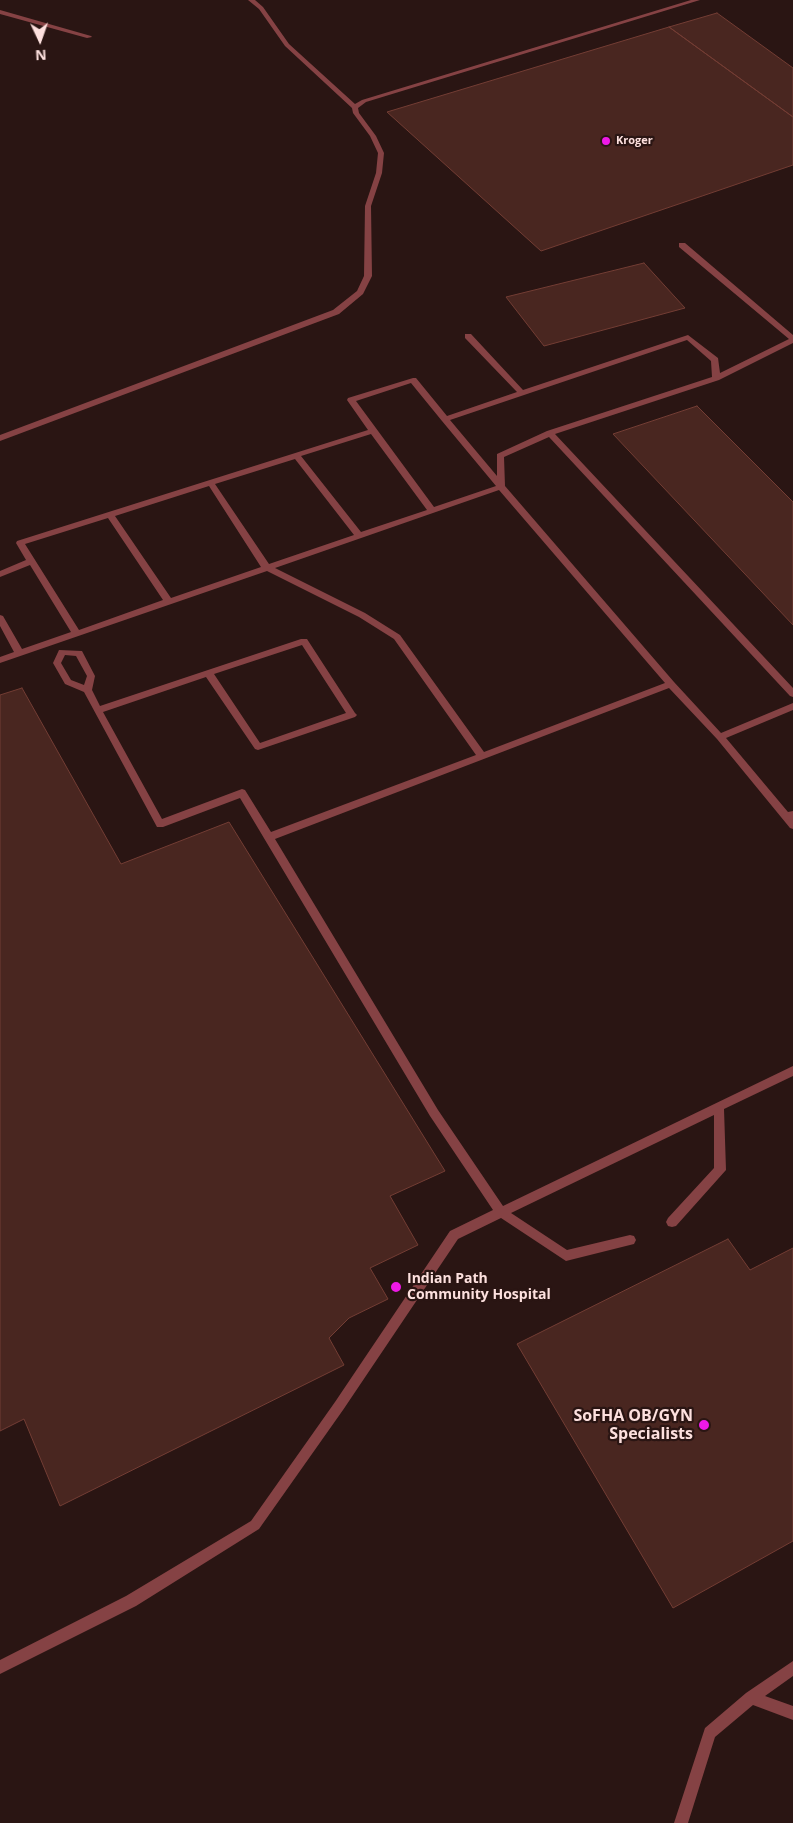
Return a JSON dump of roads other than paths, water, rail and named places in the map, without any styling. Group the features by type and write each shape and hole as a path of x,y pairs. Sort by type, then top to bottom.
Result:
{"lane":[{"path":"0,438 336,312 360,292 368,276 368,206 379,173 381,153 374,136 356,113 355,107 287,45 261,8 251,0"},
{"path":"355,107 364,101 696,0"},
{"path":"0,12 89,37"},
{"path":"500,487 500,456 550,433 716,378 793,339 682,245"},
{"path":"468,336 522,393"},
{"path":"445,419 688,337 715,360 716,378"},
{"path":"432,510 351,400 413,380 500,487 670,684 720,737 789,816 793,826"},
{"path":"77,634 20,543 373,431"},
{"path":"550,433 793,694"},
{"path":"296,455 359,535"},
{"path":"210,482 266,567 362,615 397,637 482,756"},
{"path":"0,660 500,487"},
{"path":"110,514 169,602"},
{"path":"0,574 32,562"},
{"path":"0,618 20,654"},
{"path":"55,641 62,652"},
{"path":"98,710 304,642 352,715 258,747 209,674"},
{"path":"62,652 79,653 91,676 87,690"},
{"path":"62,652 57,663 68,682 87,690 160,824 242,793 434,1112 501,1212 566,1256 630,1240"},
{"path":"269,837 670,684"},
{"path":"720,737 793,706"},
{"path":"0,1667 131,1602 255,1524 339,1406 454,1235 793,1070"},
{"path":"672,1222 720,1170 719,1107"},
{"path":"681,1823 710,1733 751,1698 793,1668"},
{"path":"751,1698 793,1713"}],"place":[{"name":"Kroger","path":"606,141"},
{"name":"Indian Path Community Hospital","path":"396,1287"},
{"name":"SoFHA OB/GYN Specialists","path":"704,1425"}]}
